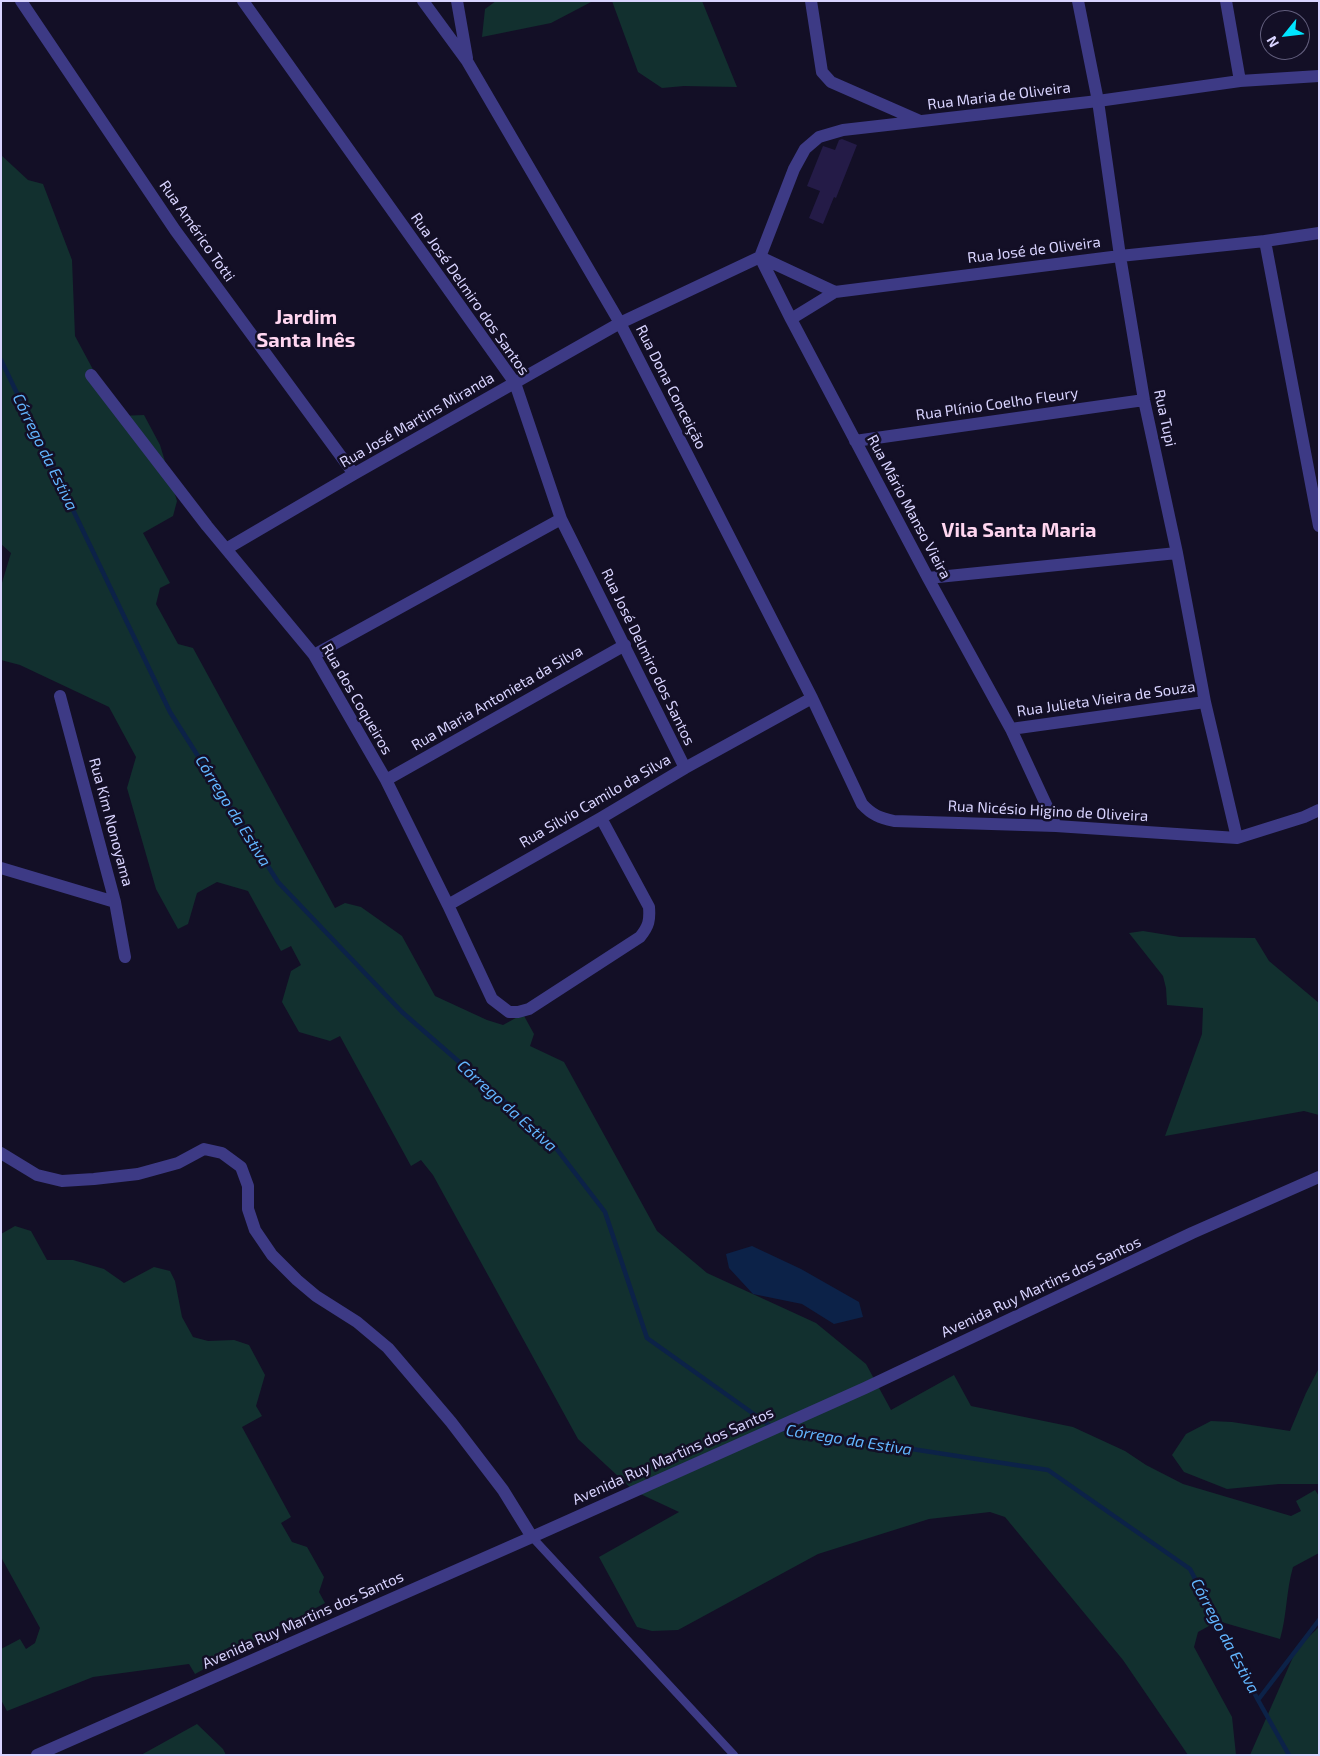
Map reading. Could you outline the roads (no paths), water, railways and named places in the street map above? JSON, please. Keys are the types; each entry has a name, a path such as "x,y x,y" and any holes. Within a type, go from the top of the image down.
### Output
{"street":[{"name":"Rua Américo Totti","path":"21,1 175,230 354,474"},
{"name":"Rua José Delmiro dos Santos","path":"243,1 515,382 561,519 685,768"},
{"name":"Rua Dona Conceição","path":"423,1 467,61 620,323 812,698 862,804"},
{"path":"456,1 467,61"},
{"path":"811,1 822,72 831,82 921,122"},
{"name":"Rua Tupi","path":"1078,1 1098,101 1120,256 1144,400 1177,553 1205,702 1237,838"},
{"path":"1226,1 1240,81"},
{"name":"Rua Maria de Oliveira","path":"760,257 794,168 805,149 819,137 843,130 1098,101 1240,81 1319,76"},
{"name":"Rua José de Oliveira","path":"835,292 1319,233"},
{"path":"1265,241 1319,526"},
{"name":"Rua José Martins Miranda","path":"226,549 620,323 760,257"},
{"path":"760,257 835,292"},
{"name":"Rua Mário Manso Vieira","path":"760,257 928,578 1011,729 1056,826"},
{"path":"791,319 835,292"},
{"name":"Rua dos Coqueiros","path":"91,375 226,549 314,655 386,780 448,905 492,1000 509,1012 529,1009 640,937 648,928 650,920 649,907 601,818"},
{"name":"Rua Plínio Coelho Fleury","path":"856,441 1144,400"},
{"path":"314,655 561,519"},
{"path":"928,578 1177,553"},
{"name":"Rua Maria Antonieta da Silva","path":"386,780 624,645"},
{"name":"Rua Kim Nonoyama","path":"60,696 115,902 126,957"},
{"name":"Rua Silvio Camilo da Silva","path":"448,905 685,768 812,698"},
{"name":"Rua Julieta Vieira de Souza","path":"1011,729 1205,702"},
{"name":"Rua Nicésio Higino de Oliveira","path":"862,804 871,814 894,821 1056,826 1237,838"},
{"path":"1237,838 1304,817 1319,810"},
{"path":"1,868 115,902"},
{"path":"1,1154 37,1175 62,1181 138,1174 178,1163 204,1149 222,1153 241,1167 248,1186 248,1209 255,1230 272,1255 316,1296 357,1322 388,1348 452,1422 503,1490 532,1537"},
{"name":"Avenida Ruy Martins dos Santos","path":"37,1755 865,1388 1192,1233 1319,1178"}],"lane":[{"path":"532,1537 734,1755"}],"water":[{"path":"752,1246 801,1269 859,1302 863,1317 834,1324 802,1304 753,1294 729,1268 726,1254"}],"waterway":[{"name":"Córrego da Estiva","path":"1,360 170,712 278,882 402,1012 552,1143 605,1212 647,1338 772,1427"},
{"name":"Córrego da Estiva","path":"782,1429 1048,1470 1190,1569 1258,1700"},
{"path":"1289,1755 1258,1700 1319,1620"}],"district":[{"name":"Jardim Santa Inês","path":"306,328"},
{"name":"Vila Santa Maria","path":"1019,530"}]}
